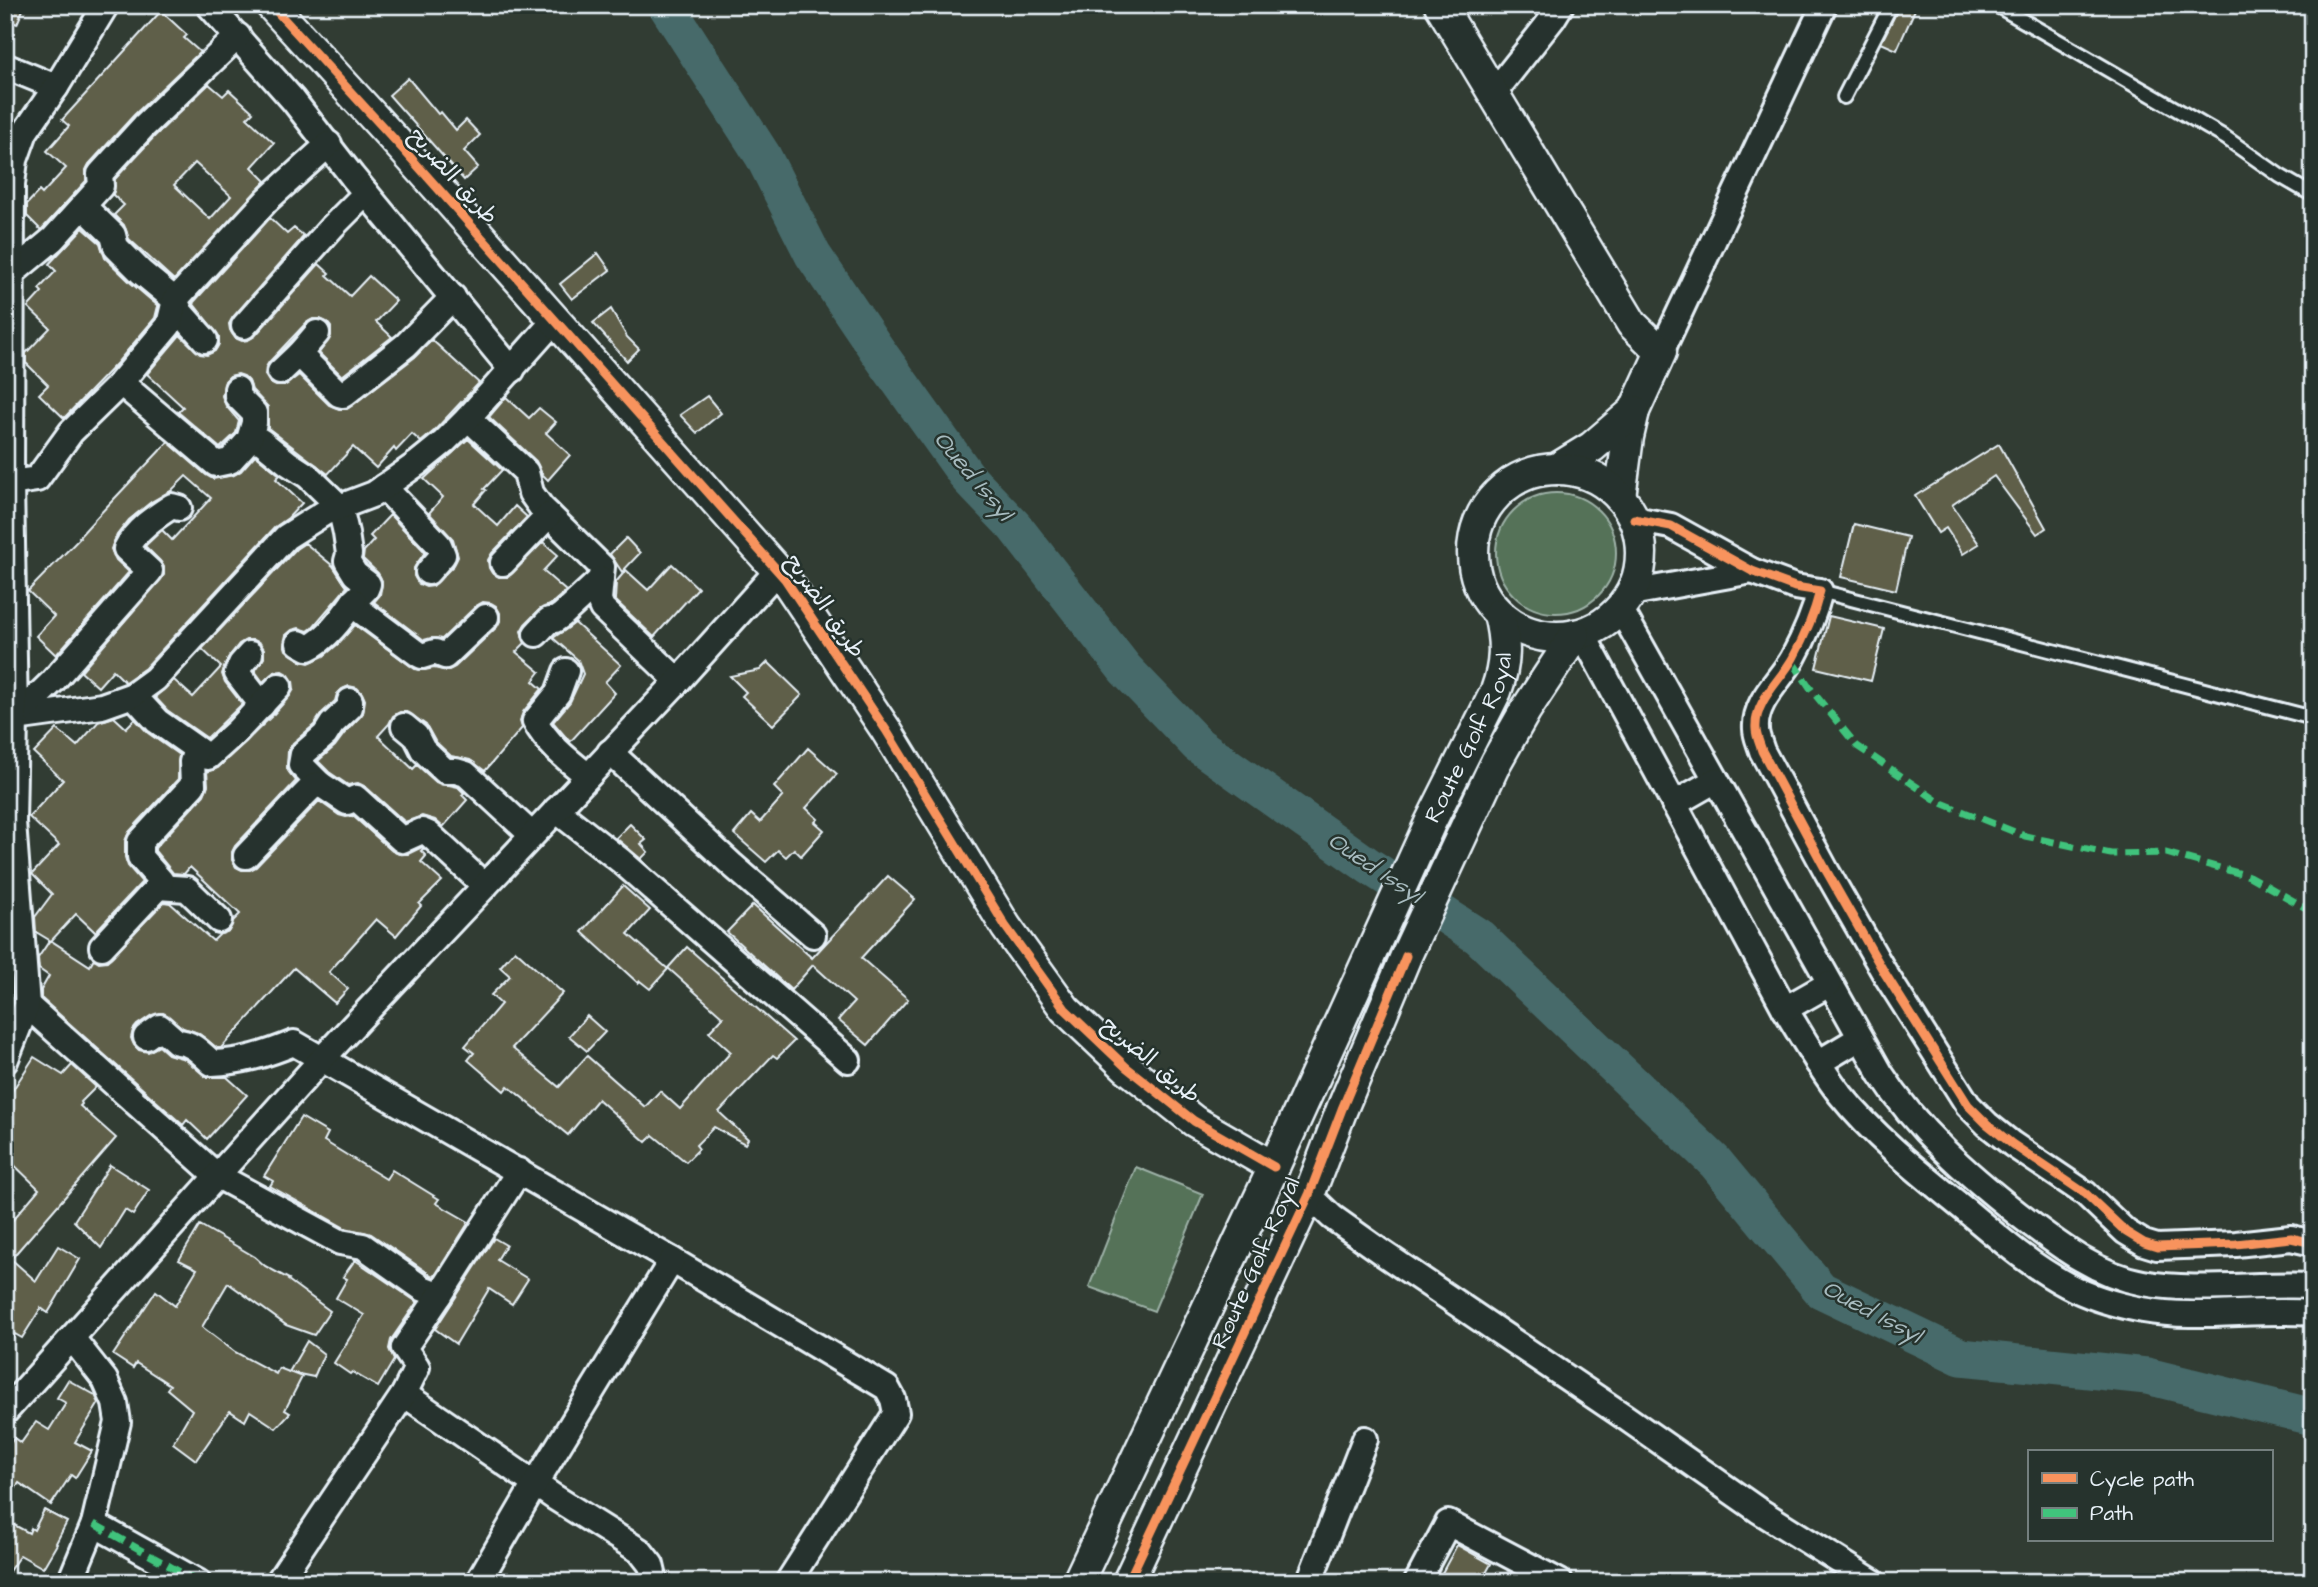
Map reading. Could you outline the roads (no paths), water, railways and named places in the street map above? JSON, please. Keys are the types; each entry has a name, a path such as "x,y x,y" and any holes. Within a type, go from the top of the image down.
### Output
{"street":[{"path":"5,1061 27,1005 13,822 10,718 9,304 12,272 12,184 15,160 25,132 106,5"},
{"path":"209,5 329,144 512,370"},
{"name":"طريق الضريح","path":"271,5 778,570 858,686 1006,927 1065,1009 1126,1068 1194,1121 1274,1167"},
{"path":"1440,5 1632,324 1661,352"},
{"path":"1493,94 1561,5"},
{"path":"1627,508 1628,437 1634,411 1824,5"},
{"path":"12,272 53,239 101,186 100,174 144,125 238,36"},
{"path":"5,66 56,87"},
{"path":"9,496 37,479 71,432 121,383 169,325 175,300 267,200 329,144"},
{"path":"244,326 366,193"},
{"path":"83,206 113,235 116,247 175,300 181,313 205,340"},
{"path":"299,354 339,394 343,394 406,345 453,297"},
{"path":"10,718 102,706 133,695 164,669 286,537 324,513 374,494 444,442 555,320"},
{"path":"280,372 317,333"},
{"path":"121,383 216,464 230,461 249,440 254,423 254,413 237,396 237,389"},
{"path":"1556,469 1592,447 1634,411"},
{"path":"468,418 526,472 531,492 541,508 602,566 599,600 602,608 678,681"},
{"path":"249,440 261,441 288,464 308,476 340,507 349,554 347,561 355,574 368,584 317,644 307,648 299,643"},
{"path":"1556,469 1579,472 1601,481 1627,508 1640,538 1638,576 1625,601 1609,619 1578,634 1554,637 1534,634 1515,626 1499,614 1484,595 1475,572 1473,547 1479,523 1491,501 1509,484 1531,473 1556,469"},
{"path":"384,487 439,545 443,555 428,572"},
{"path":"10,718 53,681 150,571 126,549 130,541 155,517 172,506 179,508"},
{"path":"1627,508 1671,526 1752,571 1796,587 1820,591 1814,614 1792,661 1769,692 1759,711 1756,729 1762,751 1884,972 1968,1105 2012,1144 2086,1194 2126,1232 2144,1243 2157,1247 2236,1244 2291,1238 2313,1243"},
{"path":"503,563 549,515"},
{"path":"6,1408 321,1059 678,681 778,570"},
{"path":"1625,601 1752,571"},
{"path":"536,635 549,620 555,620 562,615 601,579"},
{"path":"354,601 358,609 422,656 435,652 446,656 486,617"},
{"path":"1625,601 1716,780 1860,1038 1892,1091 1940,1147 1977,1182 2056,1244 2083,1261 2110,1273 2144,1283 2185,1287 2313,1286"},
{"name":"Route Golf Royal","path":"1079,1582 1274,1167 1430,823 1502,675 1505,636 1499,614"},
{"path":"1578,634 1785,1009 1818,1063 1841,1095 1891,1146 2024,1258 2066,1285 2102,1300 2177,1314 2276,1311 2313,1313"},
{"name":"Route Golf Royal","path":"1128,1582 1309,1195 1406,956 1511,732 1578,634"},
{"path":"250,654 237,673 262,705"},
{"path":"566,671 558,693 534,721 565,758 588,776"},
{"path":"133,695 157,721 208,757 237,732 279,686"},
{"path":"350,701 350,706 332,724 325,736 303,754 301,765 320,784 347,802 356,798 402,840 422,831 429,834 485,886"},
{"path":"404,726 416,736 423,750 445,771 466,774 532,835"},
{"path":"102,947 161,881 140,857 140,842 193,785 192,762 196,749"},
{"path":"610,752 711,846 813,935"},
{"path":"1674,804 1716,780"},
{"path":"246,856 311,788 320,784"},
{"path":"556,810 621,861 848,1060"},
{"path":"158,887 187,889 219,920"},
{"path":"1785,1009 1829,984"},
{"path":"27,1005 216,1175 340,1242 363,1246 422,1288 440,1295"},
{"path":"146,1037 160,1027 177,1042 187,1042 193,1046 212,1063 262,1056 294,1043 672,1260 887,1388 893,1399 895,1413 788,1582"},
{"path":"1818,1063 1860,1038"},
{"path":"278,1582 404,1394 417,1367 404,1348 519,1171"},
{"path":"1309,1195 1332,1217 1384,1254 1758,1510 1873,1582"},
{"path":"478,1582 672,1260"},
{"path":"70,1582 94,1524 118,1422 115,1403 105,1380 72,1338"},
{"path":"404,1394 535,1484 640,1551 652,1565 655,1582"},
{"path":"1308,1582 1365,1439"},
{"path":"1417,1582 1448,1523 1560,1582"},
{"path":"94,1524 198,1582"}],"lane":[{"path":"1844,97 1891,5"},
{"path":"1996,5 2204,125 2313,195"},
{"path":"1820,591 2313,718"}],"waterway":[{"name":"Oued Issyl","path":"666,5 763,156 813,255 877,350 969,479 1014,526 1125,669 1198,745 1369,866 1479,937 1715,1162 1821,1290 1961,1357 2147,1376 2313,1417"}]}
